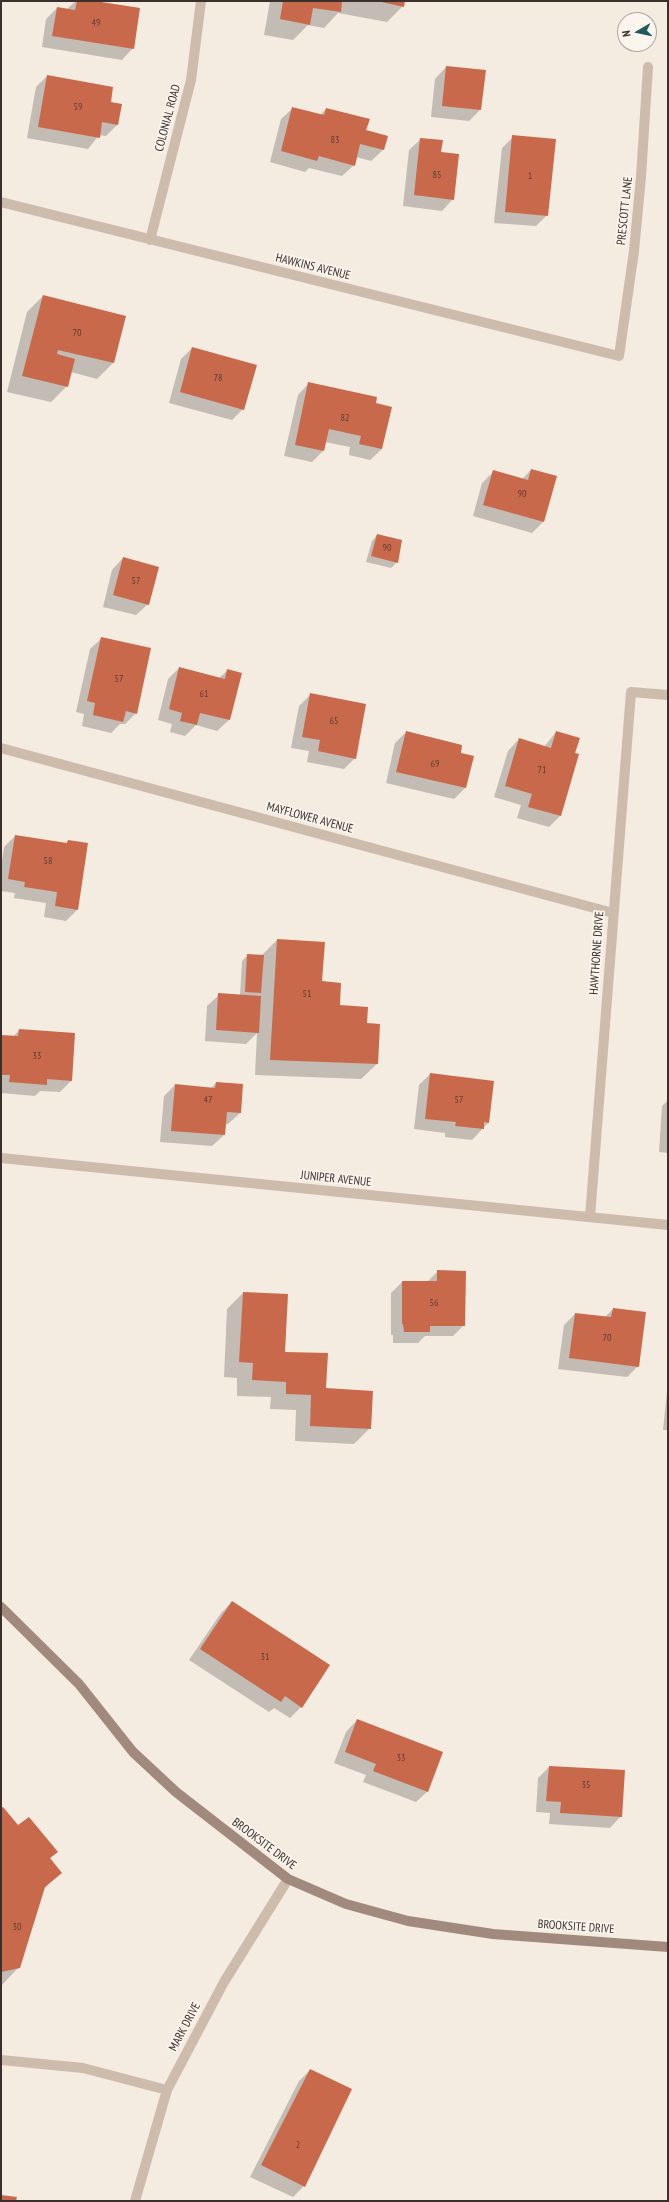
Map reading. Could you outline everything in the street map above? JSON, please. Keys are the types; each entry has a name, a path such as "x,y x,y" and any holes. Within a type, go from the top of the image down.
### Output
{"street":[{"name":"COLONIAL ROAD","path":"150,240 191,80 201,1"},
{"name":"PRESCOTT LANE","path":"619,356 634,252 641,178 648,67"},
{"name":"HAWKINS AVENUE","path":"1,202 619,356"},
{"name":"HAWTHORNE DRIVE","path":"590,1217 631,692 668,695"},
{"name":"MAYFLOWER AVENUE","path":"1,748 613,913"},
{"name":"JUNIPER AVENUE","path":"1,1158 668,1225"},
{"name":"BROOKSITE DRIVE","path":"1,1607 79,1684 133,1752 176,1792 288,1879 346,1904 408,1921 493,1934 668,1947"},
{"name":"MARK DRIVE","path":"135,2201 167,2090 224,1982 288,1879"},
{"path":"1,2060 83,2068 167,2090"}],"building":[{"path":"77,1 95,1 140,8 134,49 52,36 57,7 75,10"},
{"path":"283,1 342,1 341,12 313,8 310,25 280,19"},
{"path":"377,1 405,1 404,7"},
{"path":"446,66 486,70 481,110 442,106"},
{"path":"47,75 113,87 111,102 122,104 118,125 102,122 100,138 38,127"},
{"path":"292,107 324,115 326,108 370,119 366,130 388,136 384,150 360,144 355,166 319,156 317,161 281,151"},
{"path":"512,135 556,139 548,216 505,212"},
{"path":"420,138 443,140 441,152 459,154 454,200 414,195"},
{"path":"43,295 126,316 114,363 58,350 57,354 75,359 68,387 22,376"},
{"path":"192,347 257,365 244,410 180,392"},
{"path":"308,382 377,397 376,403 392,407 382,449 359,444 361,436 329,429 324,451 295,445"},
{"path":"531,469 557,476 544,522 483,505 493,470 528,480"},
{"path":"377,534 402,540 398,563 371,556"},
{"path":"123,557 159,567 149,605 113,595"},
{"path":"101,637 151,648 137,714 126,711 123,722 93,715 95,703 87,701"},
{"path":"179,667 225,679 227,669 242,673 230,720 200,713 197,725 180,721 182,713 169,709"},
{"path":"310,693 366,704 356,759 318,751 320,740 302,737"},
{"path":"406,731 462,745 461,753 474,756 466,788 396,772"},
{"path":"556,731 580,738 575,753 579,754 561,816 528,807 532,794 505,786 519,738 551,748"},
{"path":"15,835 67,843 68,840 88,843 78,910 55,906 57,892 24,887 25,882 8,879"},
{"path":"277,939 325,942 322,981 341,983 340,1005 368,1007 367,1023 380,1024 378,1064 270,1060"},
{"path":"247,954 264,955 261,993 245,992"},
{"path":"218,993 261,996 259,1033 216,1030"},
{"path":"19,1029 75,1033 72,1081 47,1079 47,1085 9,1082 10,1075 1,1075 1,1035 18,1036"},
{"path":"430,1073 494,1081 489,1123 484,1122 484,1129 455,1126 456,1122 425,1119"},
{"path":"216,1082 243,1084 241,1113 227,1112 225,1135 171,1131 175,1084 215,1088"},
{"path":"437,1270 466,1271 465,1326 430,1326 430,1332 404,1332 402,1324 402,1281 437,1281"},
{"path":"243,1292 288,1294 285,1352 328,1353 326,1388 373,1391 371,1429 310,1426 311,1395 286,1394 286,1382 252,1380 253,1363 239,1362"},
{"path":"613,1308 646,1312 639,1367 569,1358 575,1313 611,1317"},
{"path":"232,1601 330,1665 302,1708 285,1696 281,1702 200,1649"},
{"path":"357,1719 443,1752 428,1792 373,1771 376,1764 345,1752"},
{"path":"549,1766 625,1770 622,1817 560,1813 561,1802 546,1801"},
{"path":"3,1807 18,1825 29,1817 58,1852 50,1858 62,1873 45,1887 20,1968 1,1972 1,1808"},
{"path":"310,2069 352,2089 305,2187 261,2165"},
{"path":"1,2195 17,2197 16,2201 1,2201"}]}
